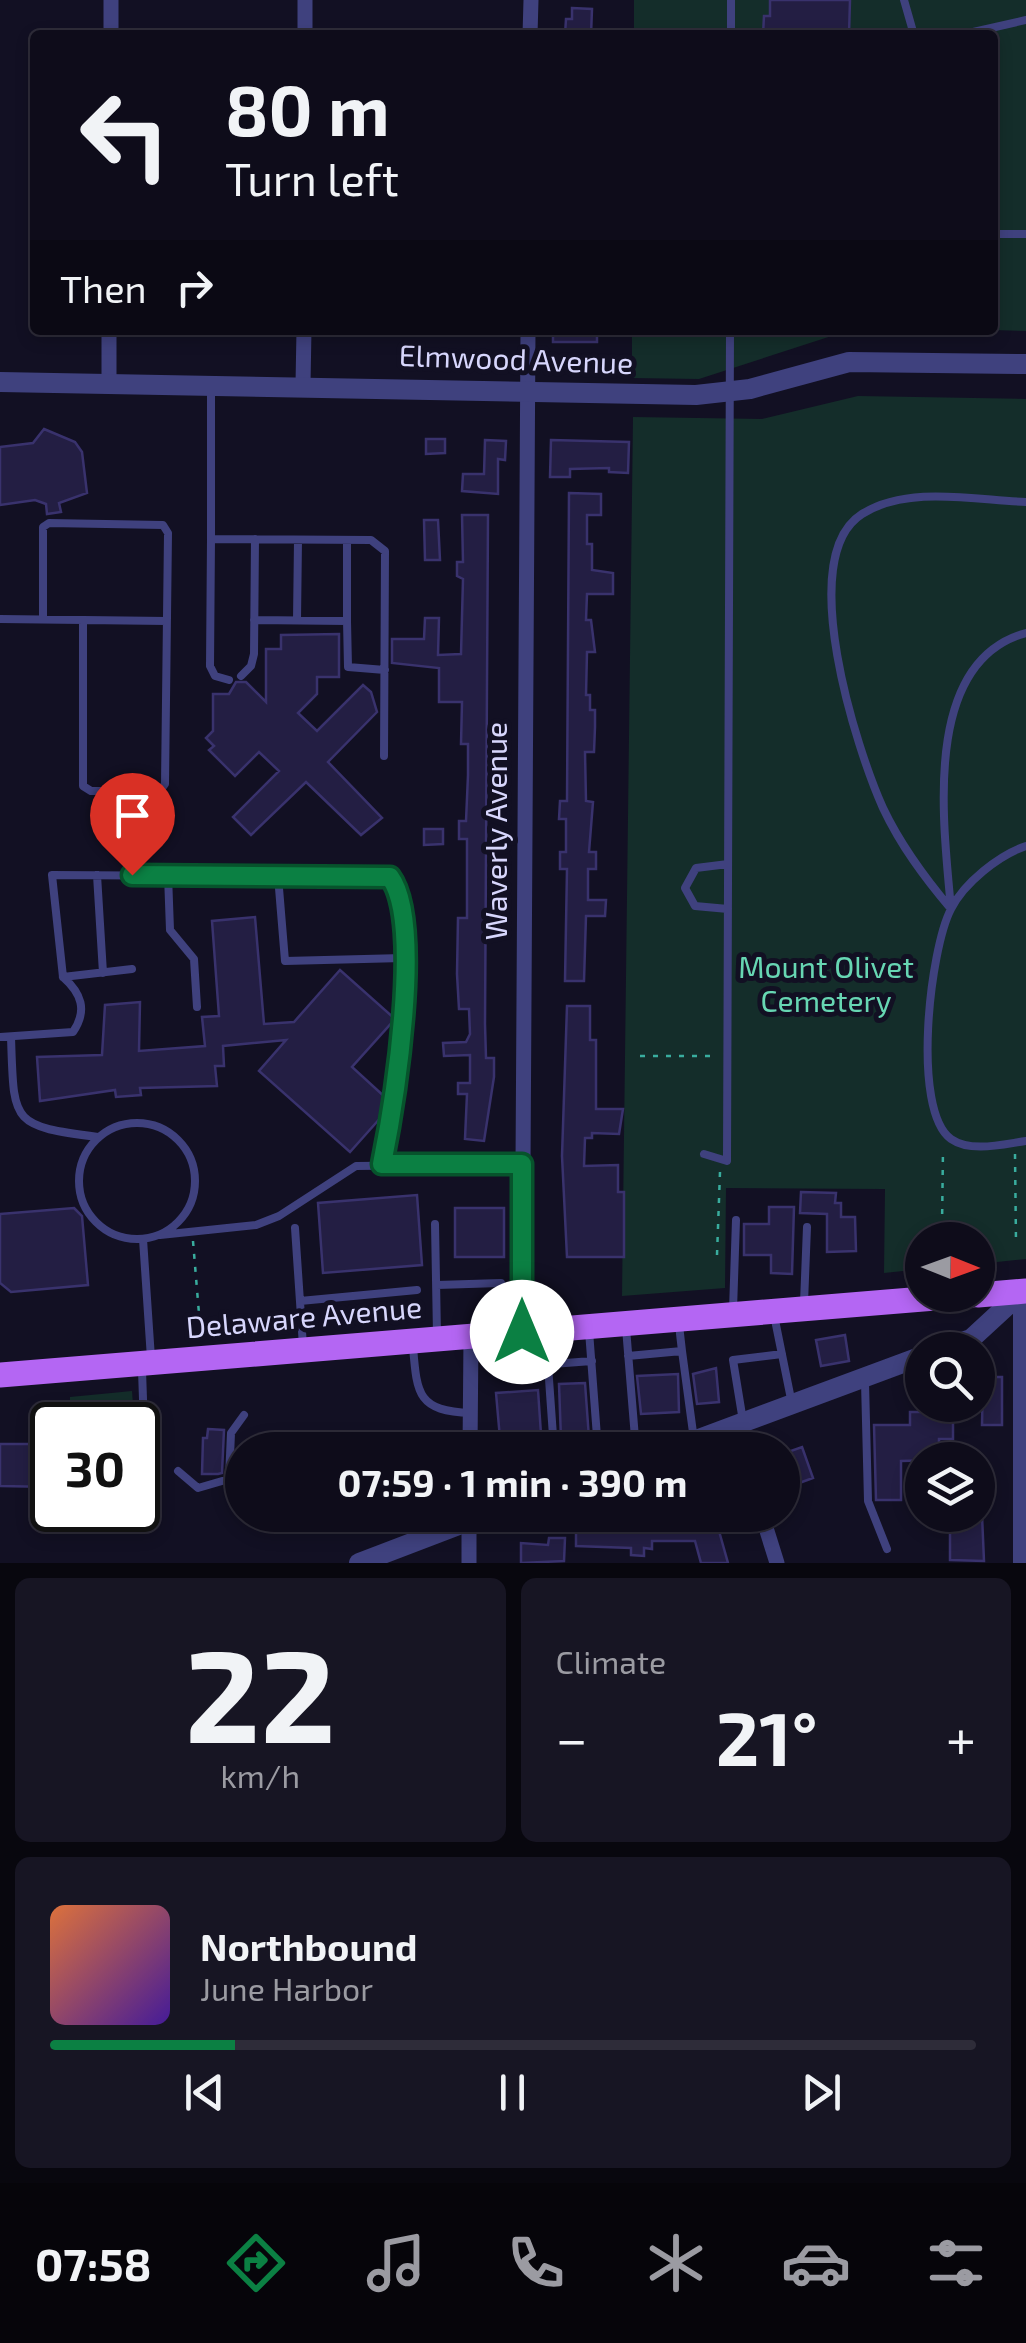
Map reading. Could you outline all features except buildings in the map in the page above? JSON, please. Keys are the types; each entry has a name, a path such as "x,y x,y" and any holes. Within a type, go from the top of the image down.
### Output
{"main road":[{"name":"Delaware Avenue","path":"995,1293 1025,1291"},
{"name":"Delaware Avenue","path":"0,1375 905,1300"}],"street":[{"path":"111,0 111,30"},
{"path":"305,0 305,30"},
{"path":"530,0 530,30"},
{"path":"109,383 110,335"},
{"path":"303,384 304,335"},
{"name":"Waverly Avenue","path":"515,1333 522,1164 528,335"},
{"name":"Elmwood Avenue","path":"0,382 730,393 849,362 1026,364"},
{"path":"978,1332 1025,1291"},
{"path":"1023,1563 1025,1291"},
{"path":"470,1432 472,1337"},
{"path":"720,1432 905,1362"},
{"path":"737,1426 738,1432"},
{"path":"359,1563 437,1532"},
{"path":"469,1563 473,1532"},
{"path":"767,1532 777,1563"}],"lane":[{"path":"731,0 731,30"},
{"path":"904,0 913,30"},
{"path":"982,30 1026,20"},
{"path":"998,234 1026,234"},
{"path":"704,1154 727,1161 730,335"},
{"path":"211,384 210,666 215,676 229,680"},
{"path":"951,909 910,859 882,806 840,674 830,624 830,582 841,541 858,516 882,504 913,498 1026,502"},
{"path":"43,619 43,528 49,523 162,526 168,533 166,784 160,791 91,790 82,786 84,620"},
{"path":"211,539 372,540 385,551 384,756"},
{"path":"241,676 251,666 255,539"},
{"path":"297,620 298,540"},
{"path":"347,540 348,667 385,670"},
{"path":"0,619 167,621"},
{"path":"254,620 347,620"},
{"path":"1026,632 984,656 960,692 941,791 951,909 929,1016 928,1082 932,1111 943,1132 972,1146 1026,1141"},
{"path":"951,909 978,877 1026,846"},
{"path":"728,864 696,868 685,888 695,906 728,909"},
{"path":"0,1037 73,1032 80,1022 82,1003 78,990 64,977 52,874 390,877 404,905 404,1029 382,1164"},
{"path":"97,875 103,973"},
{"path":"168,875 170,930 194,959 198,1007"},
{"path":"278,876 285,961 403,958"},
{"path":"64,977 132,970"},
{"path":"11,1036 16,1111 28,1124 98,1137"},
{"path":"160,1235 176,1225 192,1199 194,1169 187,1150 164,1130 136,1122 116,1126 98,1137 80,1168 83,1204 107,1232 142,1240 256,1225 279,1216 346,1169 382,1164 522,1164"},
{"path":"733,1314 736,1220"},
{"path":"435,1224 437,1285 417,1387 427,1405 444,1412 470,1413"},
{"path":"804,1308 806,1227"},
{"path":"296,1228 303,1350"},
{"path":"142,1240 147,1402"},
{"path":"437,1285 501,1283"},
{"path":"300,1301 417,1290"},
{"path":"773,1311 792,1405"},
{"path":"678,1319 693,1432"},
{"path":"625,1324 634,1432"},
{"path":"589,1327 597,1432"},
{"path":"515,1333 512,1368 592,1361"},
{"path":"628,1356 682,1352"},
{"path":"737,1426 734,1360 782,1354"},
{"path":"548,1364 553,1432"},
{"path":"865,1377 868,1502 887,1550"},
{"path":"178,1471 198,1488 218,1486 228,1479 232,1433 244,1415"}],"path":[{"path":"640,1056 727,1056"},
{"path":"942,1222 943,1132"},
{"path":"1015,1143 1016,1242"},
{"path":"716,1255 718,1176 727,1161"},
{"path":"192,1235 201,1338"}],"green space":[{"path":"634,0 1026,0 1026,331 998,330 998,30 634,30"},
{"path":"632,335 835,335 699,379 632,378"},
{"name":"Mount Olivet Cemetery","path":"858,396 1026,399 1026,1259 995,1262 995,1222 905,1222 905,1271 884,1273 885,1189 726,1188 725,1288 622,1296 633,417 762,419"},
{"path":"132,1391 133,1402 70,1402 70,1397"}],"route":[{"path":"132,875 390,877 404,905 404,1029 382,1164 522,1164 522,1332"}]}
